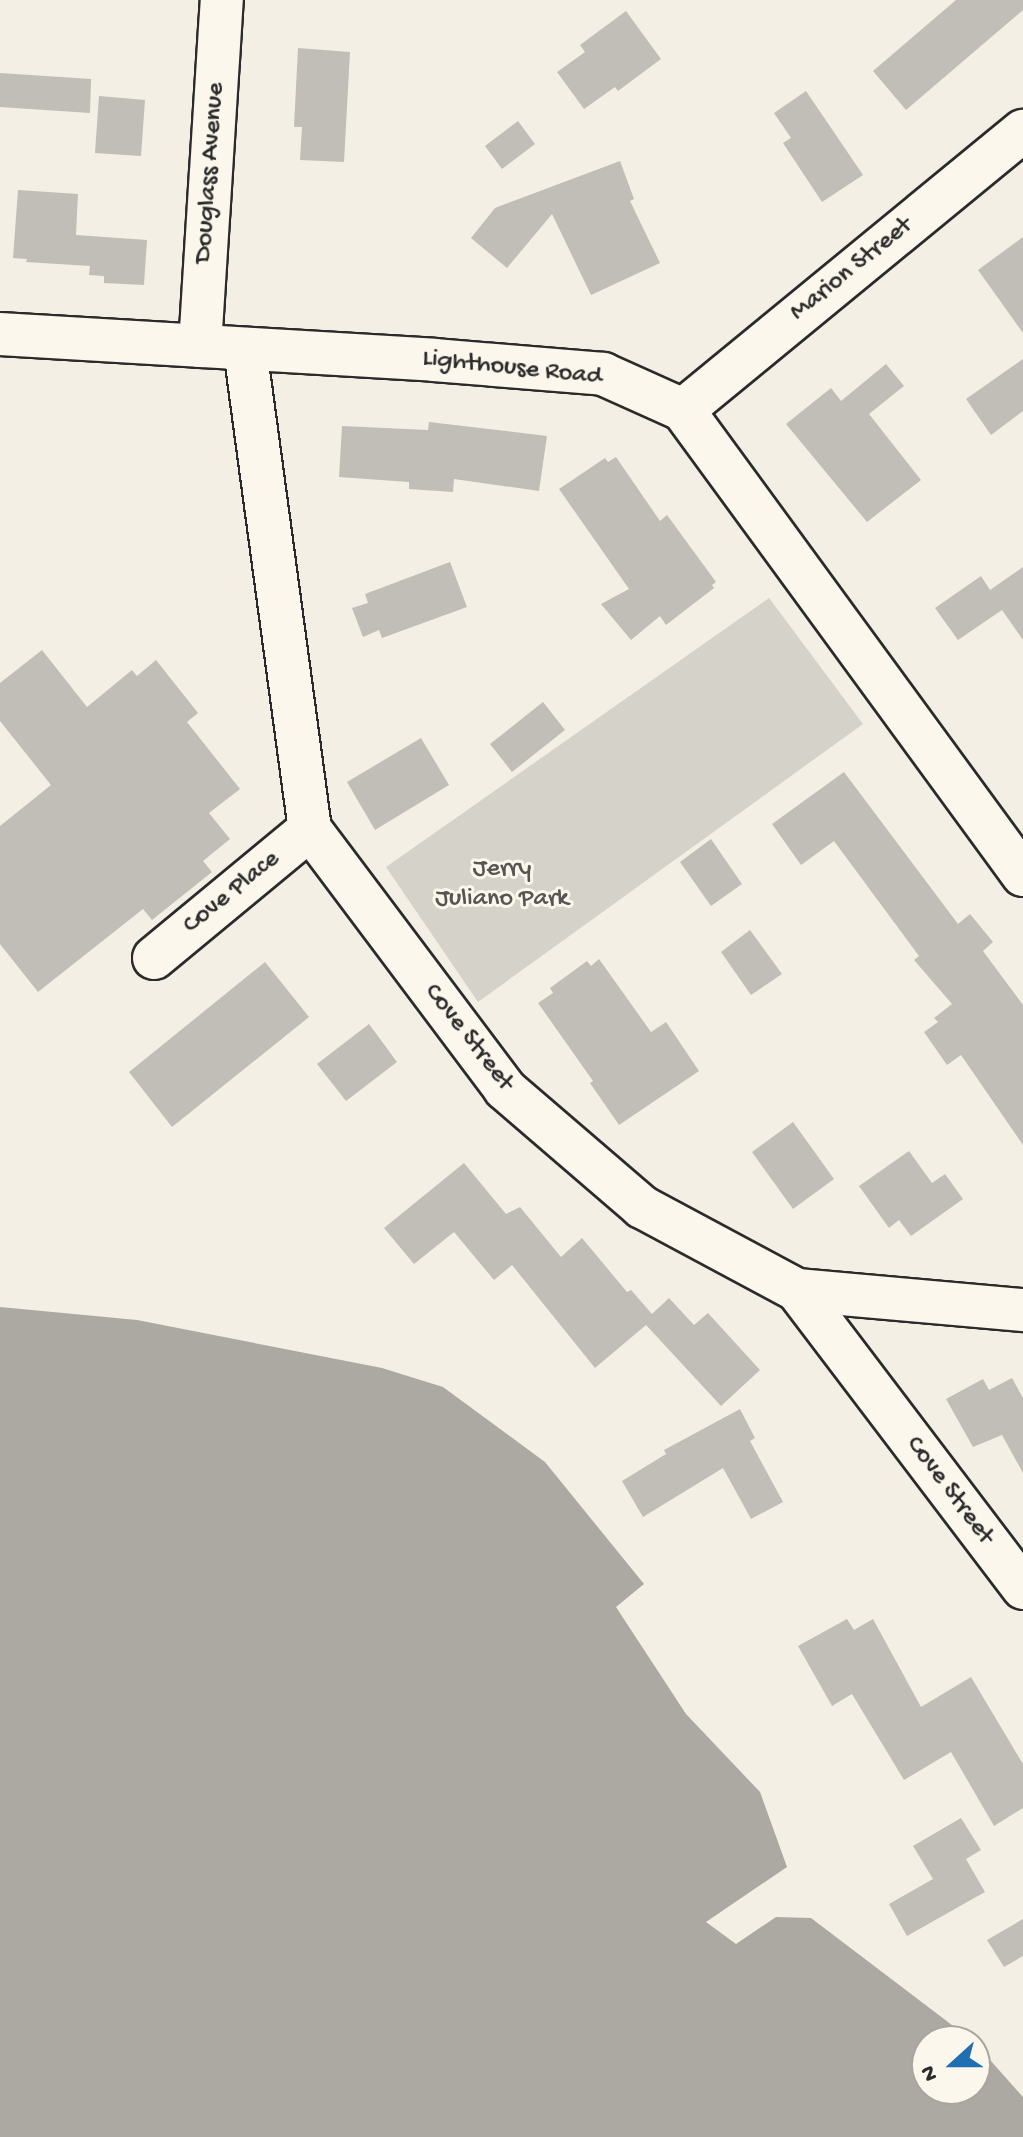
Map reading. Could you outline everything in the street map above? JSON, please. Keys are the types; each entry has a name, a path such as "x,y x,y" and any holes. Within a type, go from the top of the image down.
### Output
{"street":[{"name":"Douglass Avenue","path":"200,346 222,0"},
{"name":"Marion Street","path":"683,410 1023,131"},
{"name":"Lighthouse Road","path":"0,334 603,374 683,410 1023,875"},
{"name":"Cove Street","path":"245,349 310,829 505,1089 642,1207 797,1290 1023,1588"},
{"name":"Cove Place","path":"154,958 310,829"},
{"path":"797,1290 1023,1310"}],"green space":[{"name":"Jerry Juliano Park","path":"769,598 863,724 478,1002 386,867"}],"shaded area":[{"path":"0,1307 137,1320 382,1368 443,1387 545,1462 644,1584 616,1607 686,1714 760,1792 787,1867 706,1922 736,1944 776,1917 811,1918 952,2025 911,2025 911,2105 991,2105 991,2061 1023,2097 1023,2137 0,2137"}],"building":[{"path":"956,0 1023,0 1023,10 906,110 873,71"},
{"path":"626,11 661,59 618,91 615,87 584,109 557,72 585,52 580,45"},
{"path":"298,48 350,52 344,162 300,160 302,127 294,127"},
{"path":"0,73 91,79 90,113 0,107"},
{"path":"806,91 863,175 822,202 783,143 791,138 774,113"},
{"path":"99,96 145,100 141,156 95,153"},
{"path":"518,121 535,144 502,169 485,146"},
{"path":"620,161 634,199 630,201 660,263 591,295 552,214 507,268 471,238 495,208"},
{"path":"18,190 78,194 76,235 147,240 144,285 104,283 104,276 89,275 90,266 26,262 27,259 13,258"},
{"path":"1023,237 1023,333 978,270"},
{"path":"1023,359 1023,411 991,435 966,399"},
{"path":"886,364 904,386 869,414 921,480 867,522 786,424 831,388 841,401"},
{"path":"429,422 547,436 539,491 454,479 453,492 409,489 409,482 339,477 342,426 428,430"},
{"path":"616,457 660,521 667,515 716,582 712,585 714,588 666,625 660,616 631,640 601,604 629,589 559,489 605,458 608,462"},
{"path":"450,562 467,607 382,638 379,630 363,637 352,608 368,603 365,594"},
{"path":"1023,567 1023,640 1002,610 958,640 935,608 981,576 990,590"},
{"path":"42,650 87,707 132,670 137,676 156,660 198,713 187,722 240,789 209,813 230,839 203,861 212,872 152,920 143,909 38,992 0,944 0,826 51,785 0,721 0,683"},
{"path":"543,702 565,730 512,772 490,744"},
{"path":"421,738 449,785 375,830 347,782"},
{"path":"844,772 958,924 970,914 993,942 983,951 1023,1005 1023,1145 961,1055 947,1065 924,1032 938,1022 934,1018 952,1004 914,960 919,956 834,841 801,865 772,824"},
{"path":"711,839 742,884 711,906 680,862"},
{"path":"750,930 782,974 751,995 721,952"},
{"path":"599,959 651,1032 666,1022 699,1071 619,1125 590,1083 593,1081 538,1003 553,993 550,988 587,961 591,966"},
{"path":"265,962 309,1017 172,1127 129,1072"},
{"path":"369,1024 397,1062 346,1101 317,1064"},
{"path":"793,1122 834,1179 793,1209 752,1152"},
{"path":"909,1151 932,1183 945,1174 963,1199 911,1236 899,1220 889,1228 859,1186"},
{"path":"464,1163 506,1214 520,1207 561,1257 582,1238 627,1292 631,1290 652,1314 669,1298 694,1325 708,1313 760,1370 721,1406 646,1325 595,1368 512,1265 494,1280 454,1232 414,1264 384,1228"},
{"path":"1012,1378 1023,1398 1023,1473 1002,1435 973,1447 946,1399 983,1379 989,1390"},
{"path":"740,1409 755,1438 750,1441 783,1502 751,1519 723,1468 643,1517 622,1481 666,1454 664,1450"},
{"path":"847,1619 854,1630 873,1619 921,1707 971,1677 1023,1764 1023,1808 994,1826 951,1752 904,1780 852,1694 832,1706 798,1646"},
{"path":"961,1818 981,1850 966,1859 985,1892 907,1936 889,1904 933,1879 913,1846"},
{"path":"1023,1919 1023,1956 1004,1967 987,1940"}]}
